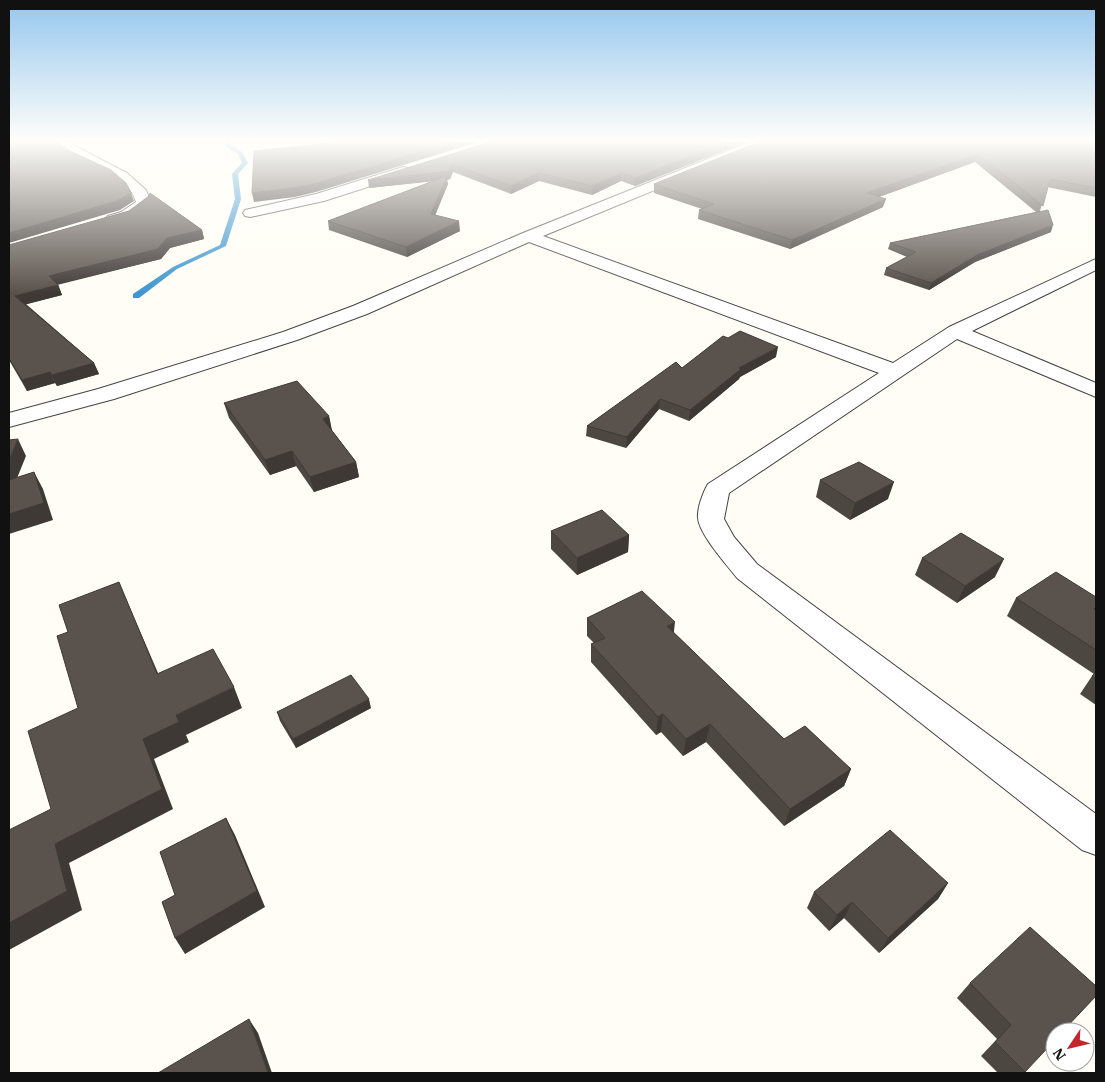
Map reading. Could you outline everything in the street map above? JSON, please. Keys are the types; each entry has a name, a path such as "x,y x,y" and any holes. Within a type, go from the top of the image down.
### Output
{"street":[{"path":"98,223 126,215 138,209 144,203 142,192"},
{"path":"250,213 336,192"},
{"path":"9,420 106,394 290,336 360,310 529,236 636,192"},
{"path":"529,236 896,372"},
{"path":"1096,264 956,331 717,490 711,519 722,541 747,571 1096,837"},
{"path":"956,331 1096,392"}],"building":[{"path":"9,192 131,193 117,201 9,233"},
{"path":"403,192 440,192 431,214 459,221 406,247 328,221"},
{"path":"679,192 868,192 867,193 886,199 792,240 699,210 714,204"},
{"path":"1026,192 1047,192 1043,206"},
{"path":"150,193 202,230 167,238 158,249 49,276 58,285 15,296 94,363 52,375 50,372 22,380 9,358 9,245 129,211 149,196"},
{"path":"1048,210 1053,225 977,255 931,283 886,268 916,252 890,243"},
{"path":"740,331 778,347 739,368 741,369 690,410 660,399 627,437 587,426 676,362 682,368 723,336 728,338"},
{"path":"297,381 329,416 323,419 356,462 310,477 292,451 265,460 224,403"},
{"path":"18,439 9,460 9,440"},
{"path":"859,462 894,482 855,503 820,480"},
{"path":"34,472 44,503 9,514 9,480"},
{"path":"602,510 629,535 577,558 551,531"},
{"path":"961,533 1004,559 965,586 922,558"},
{"path":"1056,572 1096,597 1096,607 1094,609 1096,610 1096,650 1016,598"},
{"path":"119,582 157,674 213,649 234,687 176,715 179,722 143,739 162,789 55,844 67,891 9,923 9,830 51,809 28,731 78,708 57,636 68,632 59,605"},
{"path":"642,591 675,622 667,626 784,739 805,726 851,769 790,809 710,724 686,739 663,714 658,717 591,644 605,638 587,618"},
{"path":"351,675 369,699 293,739 277,712"},
{"path":"226,818 257,891 175,938 162,902 175,895 160,852"},
{"path":"890,830 948,883 888,938 852,902 837,915 814,892"},
{"path":"1030,927 1096,986 1096,996 1071,1022 1045,1022 1045,1051 1025,1072 995,1042 1011,1025 970,983"},
{"path":"249,1019 268,1073 158,1073"}],"waterway":[{"path":"136,296 175,268 223,246 238,199 237,192"}]}
